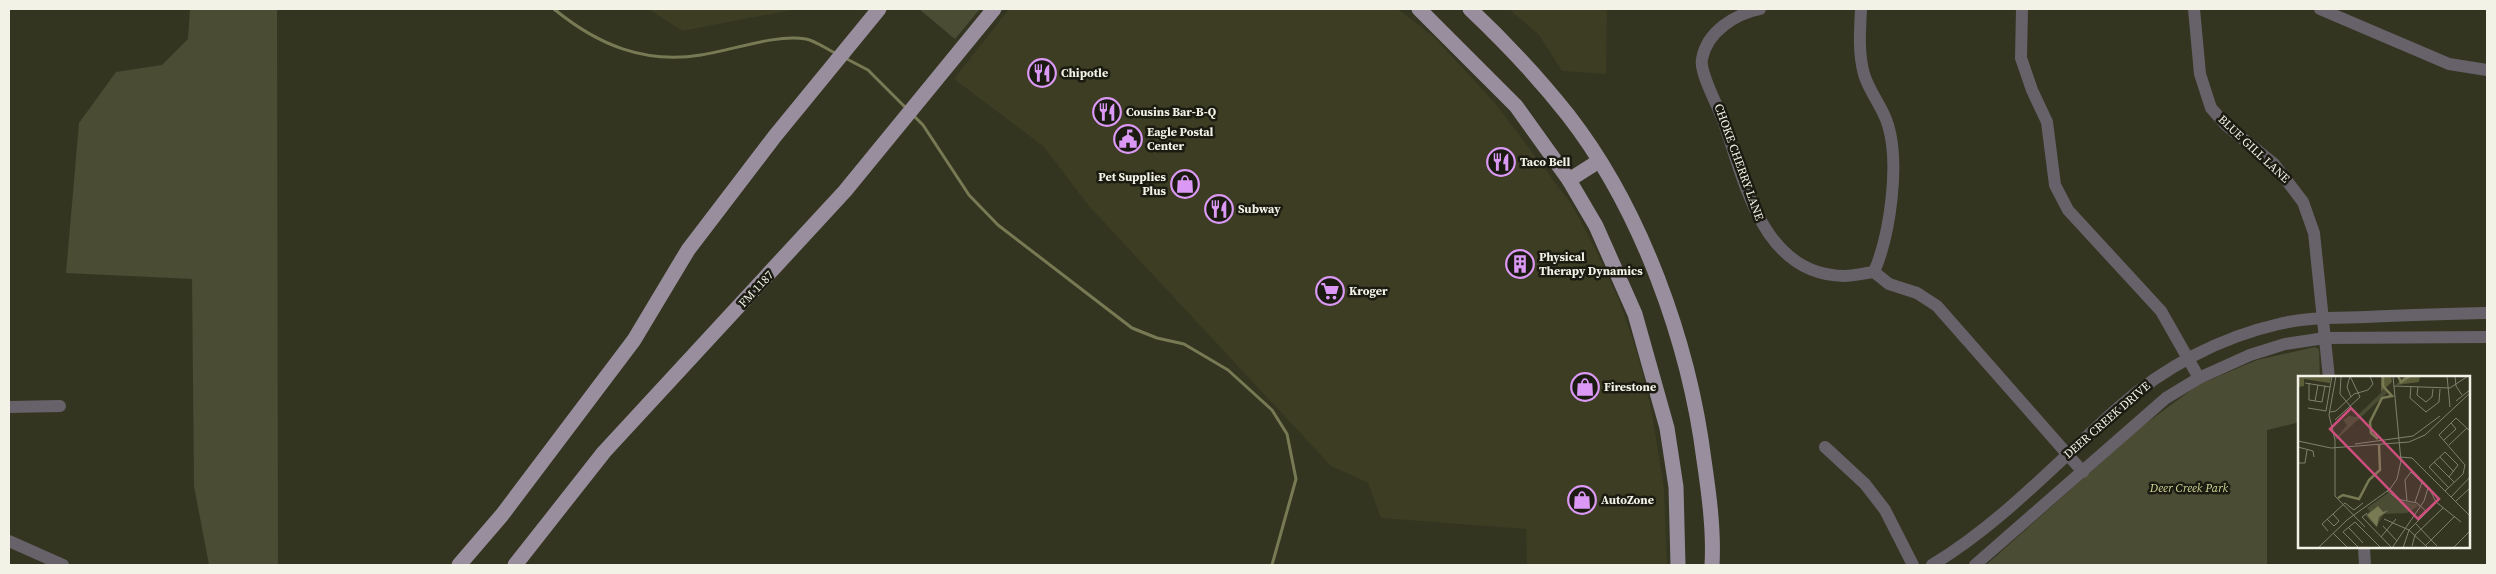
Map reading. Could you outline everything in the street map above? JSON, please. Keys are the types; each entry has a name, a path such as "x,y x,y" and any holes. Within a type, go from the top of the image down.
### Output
{"main road":[{"path":"459,565 502,515 634,340 688,250 775,136 879,9"},
{"name":"FM 1187","path":"515,565 604,452 845,191 994,9"},
{"path":"1419,9 1516,106 1569,180 1596,226 1635,314 1668,428 1676,487 1678,565"},
{"path":"1470,9 1514,51 1568,115 1598,161 1633,222 1663,293 1686,361 1700,427 1707,480 1712,565"},
{"path":"1569,180 1598,161"}],"street":[{"name":"CHOKE CHERRY LANE","path":"1760,9 1743,13 1729,21 1715,35 1702,59 1704,75 1717,102 1755,212 1774,240 1790,256 1806,266 1844,276 1874,272"},
{"path":"1861,9 1860,54 1864,75 1888,123 1891,136 1893,172 1886,237 1874,272 1889,284 1917,293 1936,306 2083,472"},
{"path":"2022,9 2021,58 2046,122 2055,185 2068,210 2162,311 2199,378"},
{"name":"BLUE GILL LANE","path":"2194,9 2200,74 2212,108 2231,129 2274,164 2303,202 2314,234 2328,376"},
{"path":"2320,9 2449,64 2487,70"},
{"name":"DEER CREEK DRIVE","path":"1932,565 1956,551 2000,515 2121,405 2153,380 2188,359 2239,335 2280,323 2322,318 2487,313"},
{"name":"DEER CREEK DRIVE","path":"1975,565 2166,398 2199,378 2250,355 2285,344 2325,338 2487,337"},
{"path":"9,407 60,406"},
{"path":"1825,447 1865,484 1885,510 1913,565"},
{"path":"9,541 63,565"},
{"path":"2364,549 2365,565"}],"shaded area":[{"path":"649,9 797,9 682,31"},
{"path":"1009,9 1398,9 1434,37 1495,103 1572,205 1597,252 1619,300 1638,355 1652,413 1664,489 1667,565 1527,565 1526,529 1381,518 1368,483 1331,466 1088,205 1044,147 954,79"},
{"path":"1509,9 1607,9 1606,74 1562,71 1539,35"}],"green space":[{"path":"190,9 277,9 278,565 209,565 194,486 192,279 66,273 79,123 116,72 162,65 188,39"},
{"path":"919,9 980,9 955,39"},
{"name":"Deer Creek Park","path":"2315,347 2319,349 2320,376 2298,376 2298,422 2267,430 2267,565 1986,565 2141,427 2198,385 2257,360"}],"waterway":[{"path":"554,9 571,22 605,42 641,54 660,57 701,55 767,41 794,38 810,40 837,54"},
{"path":"845,58 868,70 907,109"},
{"path":"913,115 923,125 969,195 998,225 1132,328 1157,338 1184,344 1228,370 1272,410 1287,434 1296,479 1272,565"}],"place":[{"name":"Chipotle","path":"1042,73"},
{"name":"Cousins Bar-B-Q","path":"1107,112"},
{"name":"Eagle Postal Center","path":"1128,139"},
{"name":"Taco Bell","path":"1501,162"},
{"name":"Pet Supplies Plus","path":"1185,184"},
{"name":"Subway","path":"1219,209"},
{"name":"Physical Therapy Dynamics","path":"1520,264"},
{"name":"Kroger","path":"1330,291"},
{"name":"Firestone","path":"1585,387"},
{"name":"AutoZone","path":"1582,500"}]}
